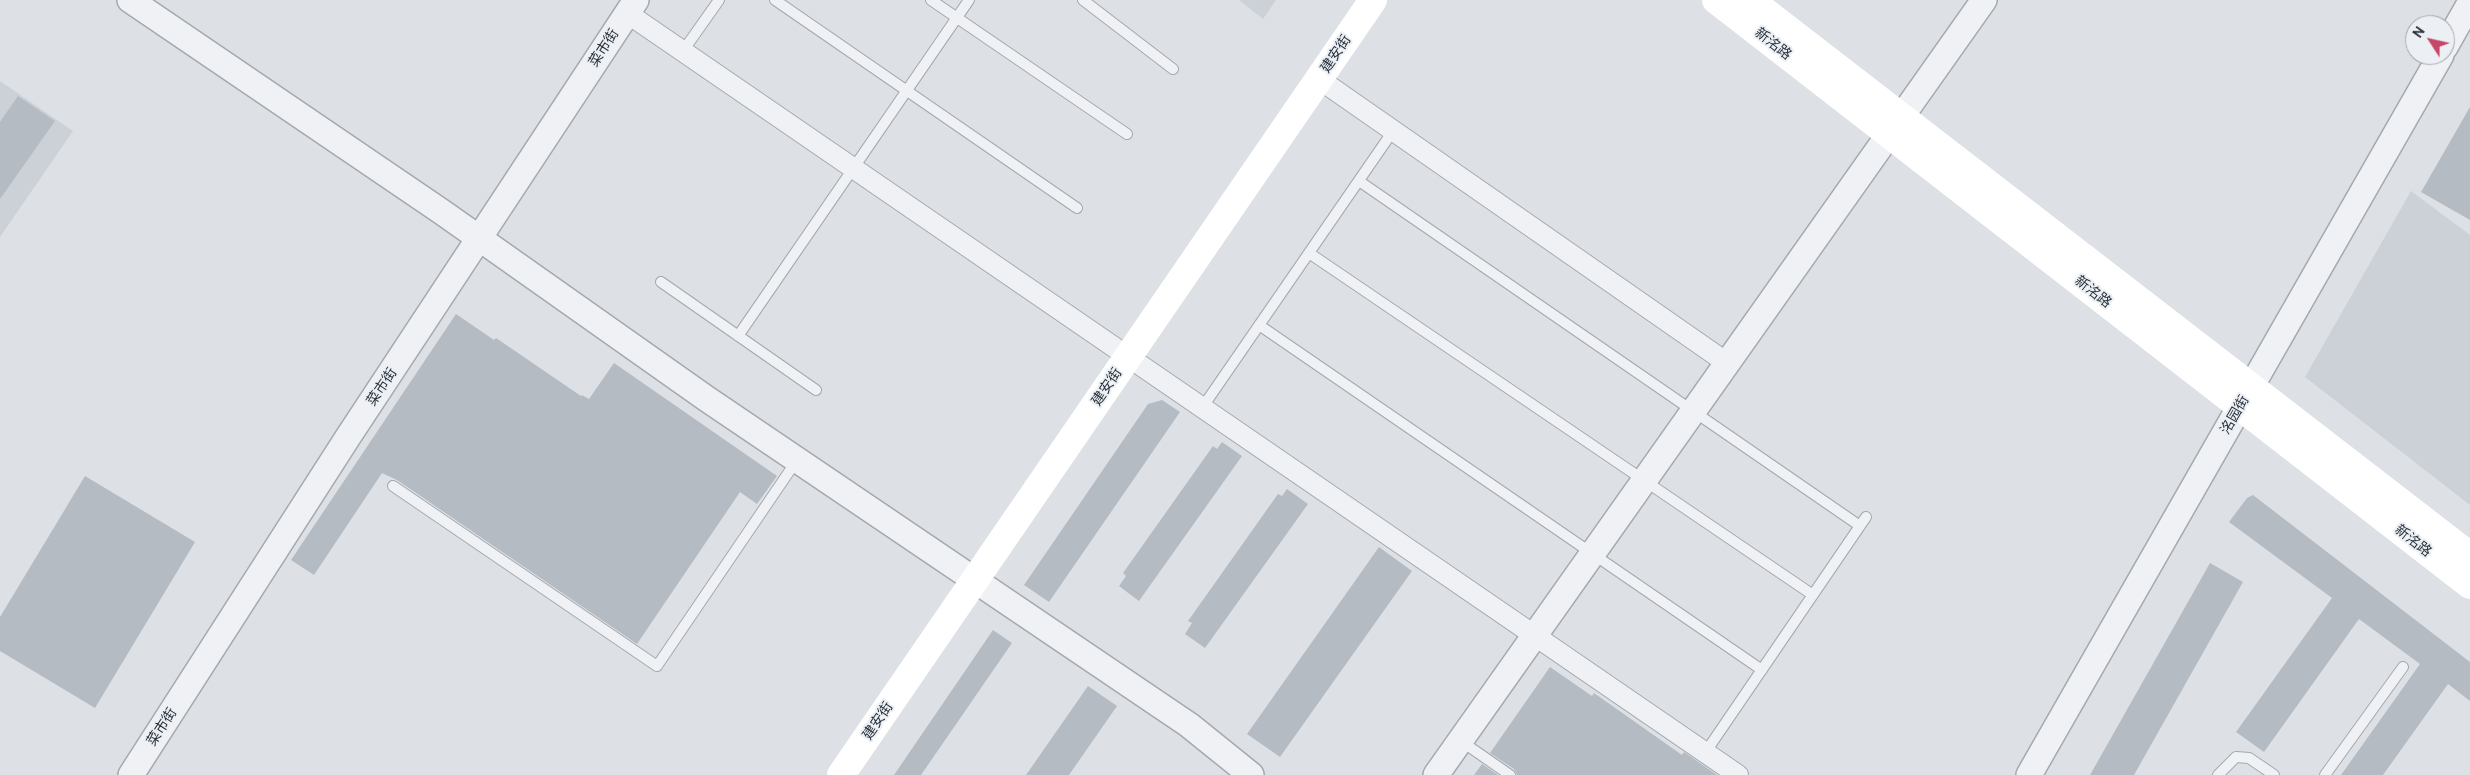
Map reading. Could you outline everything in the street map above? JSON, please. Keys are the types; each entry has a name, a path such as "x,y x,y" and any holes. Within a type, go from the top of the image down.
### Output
{"main road":[{"name":"建安街","path":"841,775 1373,0"},
{"name":"新洺路","path":"1716,0 1895,126 2245,397 2470,585"},
{"name":"新洺路","path":"1750,0 1895,126"},
{"name":"新洺路","path":"2245,397 2470,556"}],"street":[{"path":"130,0 797,460 1189,725 1251,775"},
{"path":"1436,775 1984,0"},
{"path":"2455,29 2470,3"},
{"path":"631,6 683,51 1738,775"},
{"name":"菜市街","path":"131,775 343,445 631,6"},
{"name":"洺园街","path":"2030,775 2435,65"},
{"path":"1319,79 1727,363"}],"lane":[{"path":"683,51 719,0"},
{"path":"775,0 1077,208"},
{"path":"931,0 1127,134"},
{"path":"738,336 970,0"},
{"path":"1083,0 1173,69"},
{"path":"1202,408 1393,131"},
{"path":"1359,181 1860,526"},
{"path":"1309,253 1813,595"},
{"path":"661,282 816,390"},
{"path":"1259,325 1762,670"},
{"path":"393,486 657,666 797,460"},
{"path":"1705,753 1866,517"},
{"path":"2325,775 2403,667"},
{"path":"1460,740 1510,775"},
{"path":"2218,775 2236,757 2249,758 2274,775"}],"shaded area":[{"path":"1239,0 1276,0 1263,19"},
{"path":"0,81 73,131 0,237"},
{"path":"2411,191 2470,235 2470,505 2305,377"}],"building":[{"path":"18,96 55,121 0,199 0,122"},
{"path":"2470,107 2470,220 2421,192"},
{"path":"456,314 494,340 496,338 581,396 589,399 614,363 777,476 757,504 740,492 637,644 397,480 382,473 314,575 291,560"},
{"path":"1162,400 1180,412 1049,602 1024,585 1148,404"},
{"path":"1222,442 1242,456 1139,601 1119,586 1126,576 1123,573 1213,446 1217,449"},
{"path":"85,476 195,542 95,708 0,651 0,617"},
{"path":"1287,489 1308,504 1205,648 1185,634 1192,623 1188,621 1278,494 1282,496"},
{"path":"2253,495 2470,662 2470,701 2448,684 2383,775 2341,775 2420,664 2359,619 2264,752 2236,732 2332,598 2229,522 2247,498"},
{"path":"1379,547 1412,571 1280,757 1247,734"},
{"path":"2210,563 2243,582 2134,775 2090,775"},
{"path":"993,630 1012,643 921,775 894,775"},
{"path":"1550,667 1592,696 1594,693 1682,755 1684,752 1717,775 1517,775 1514,769 1490,753"},
{"path":"1088,686 1117,706 1069,775 1026,775"},
{"path":"1482,764 1498,775 1474,775"}]}
